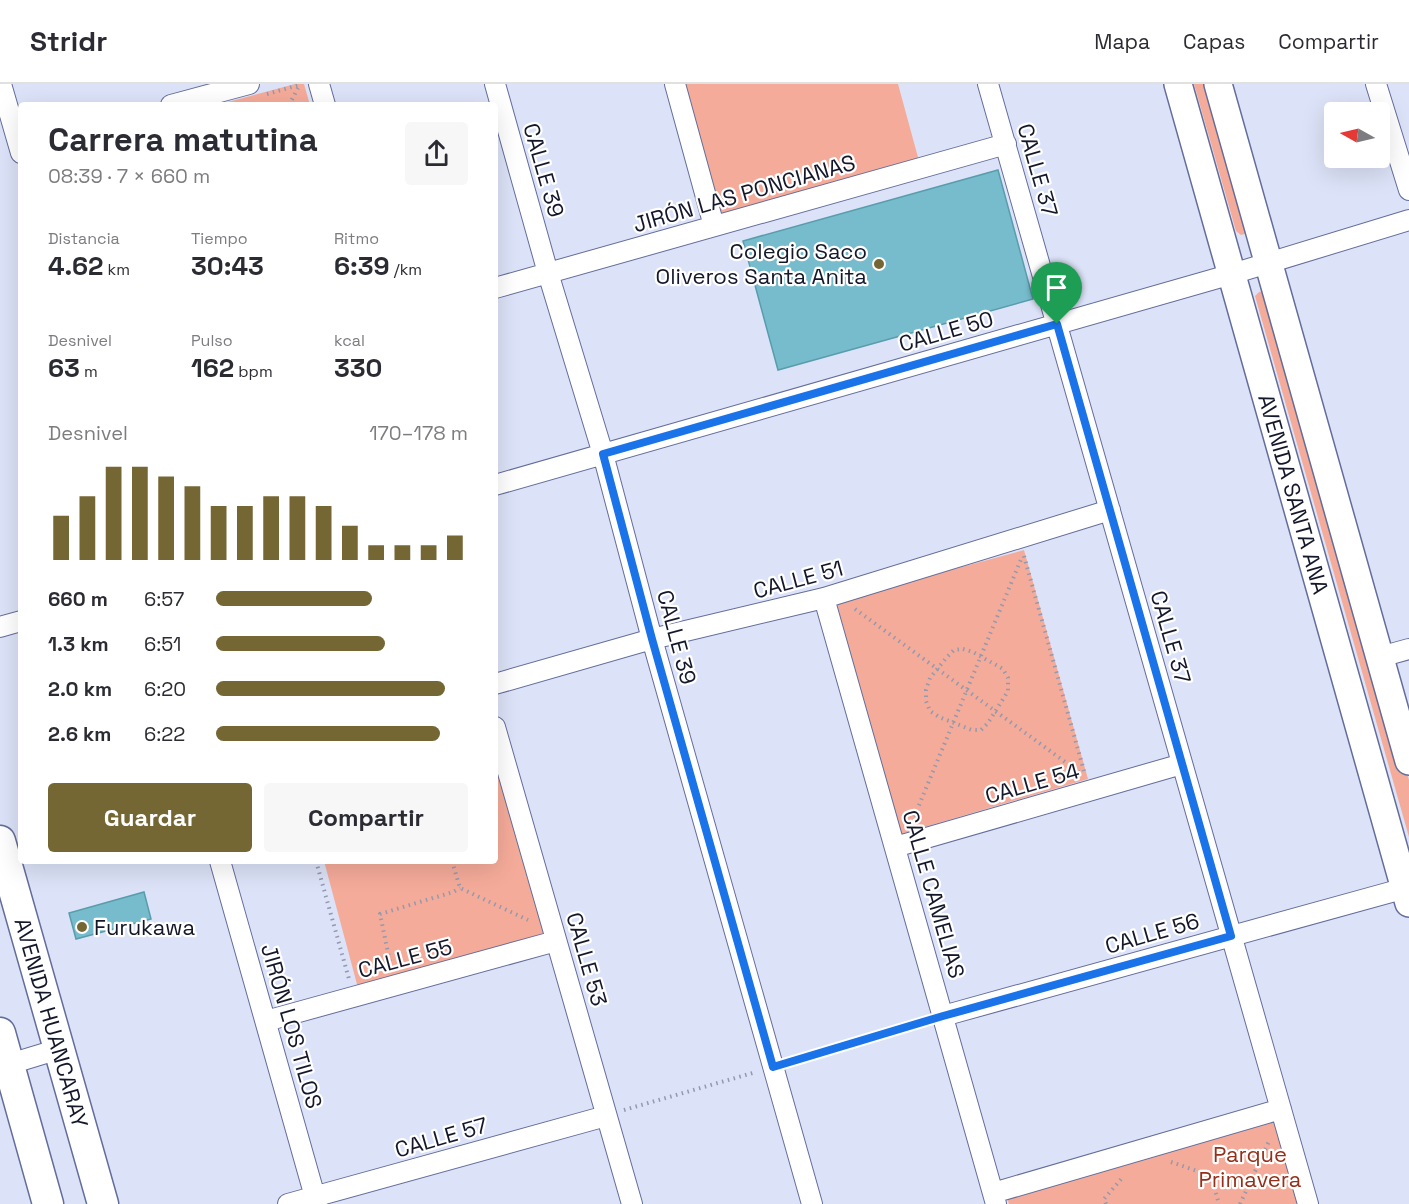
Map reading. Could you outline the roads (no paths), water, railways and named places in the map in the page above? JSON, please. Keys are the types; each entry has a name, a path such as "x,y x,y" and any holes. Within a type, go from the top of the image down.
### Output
{"main road":[{"name":"AVENIDA HUANCARAY","path":"0,841 103,1204"},
{"path":"0,1033 4,1065 48,1204"}],"street":[{"path":"1,84 18,141"},
{"path":"182,102 249,84"},
{"path":"309,84 323,102"},
{"name":"CALLE 39","path":"495,84 548,273 603,454 652,639 812,1204"},
{"path":"675,84 714,226"},
{"name":"CALLE 37","path":"988,84 1308,1204"},
{"name":"AVENIDA SANTA ANA","path":"1178,84 1408,892"},
{"name":"AVENIDA SANTA ANA","path":"1218,84 1409,761"},
{"path":"1376,84 1409,190"},
{"name":"JIRÓN LAS PONCIANAS","path":"498,287 1005,144"},
{"name":"CALLE 50","path":"498,483 1268,264 1409,220"},
{"name":"CALLE 51","path":"498,683 652,639 824,598 1110,510"},
{"name":"CALLE CAMELIAS","path":"824,598 994,1199"},
{"path":"0,627 18,622"},
{"path":"1380,657 1409,649"},
{"name":"CALLE 53","path":"498,737 632,1204"},
{"name":"CALLE 54","path":"895,847 1182,764"},
{"name":"JIRÓN LOS TILOS","path":"221,864 316,1200"},
{"name":"CALLE 56","path":"943,1016 1231,936 1408,892"},
{"name":"CALLE 55","path":"266,1022 354,997 554,932"},
{"path":"4,1065 59,1049"},
{"path":"994,1199 1281,1109"},
{"name":"CALLE 57","path":"288,1204 316,1200 606,1116"}],"place":[{"name":"Colegio Saco Oliveros Santa Anita","path":"879,264"},
{"name":"Furukawa","path":"82,927"}],"park label":[{"name":"Parque Primavera","path":"1250,1166"}]}
